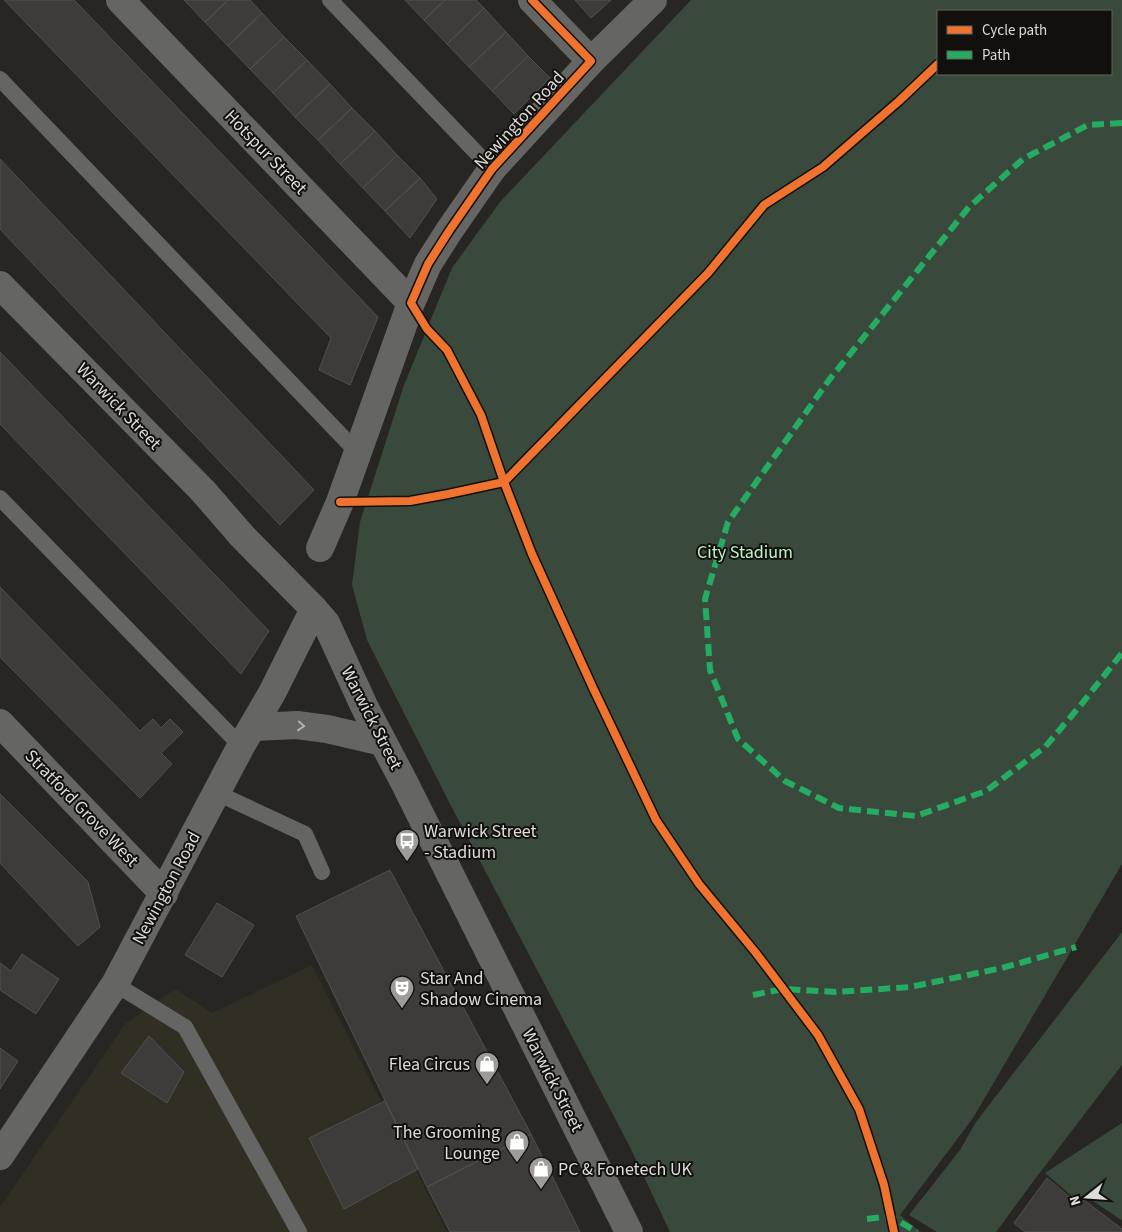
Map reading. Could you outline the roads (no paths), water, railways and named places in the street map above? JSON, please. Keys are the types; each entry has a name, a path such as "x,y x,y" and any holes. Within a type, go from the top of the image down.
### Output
{"street":[{"name":"Hotspur Street","path":"120,0 412,304"},
{"path":"532,0 591,61"},
{"name":"Newington Road","path":"320,548 340,502 428,264 492,169 591,61 653,0"},
{"name":"Warwick Street","path":"0,285 203,491 242,536 314,608 326,623 365,708 630,1232"},
{"name":"Newington Road","path":"0,1156 115,984 272,693 314,608"},
{"name":"Stratford Grove West","path":"0,723 164,894"},
{"path":"247,737 297,725 327,729 383,742"}],"lane":[{"path":"330,0 492,169"},
{"path":"0,79 358,453"},
{"path":"0,498 247,737"},
{"path":"217,793 304,834 322,872"},
{"path":"115,984 185,1027 299,1232"}],"place":[{"name":"Warwick Street - Stadium","path":"407,862"},
{"name":"Star And Shadow Cinema","path":"402,1009"},
{"name":"Flea Circus","path":"487,1085"},
{"name":"The Grooming Lounge","path":"517,1163"},
{"name":"PC & Fonetech UK","path":"541,1190"}],"park label":[{"name":"City Stadium","path":"745,552"}]}
